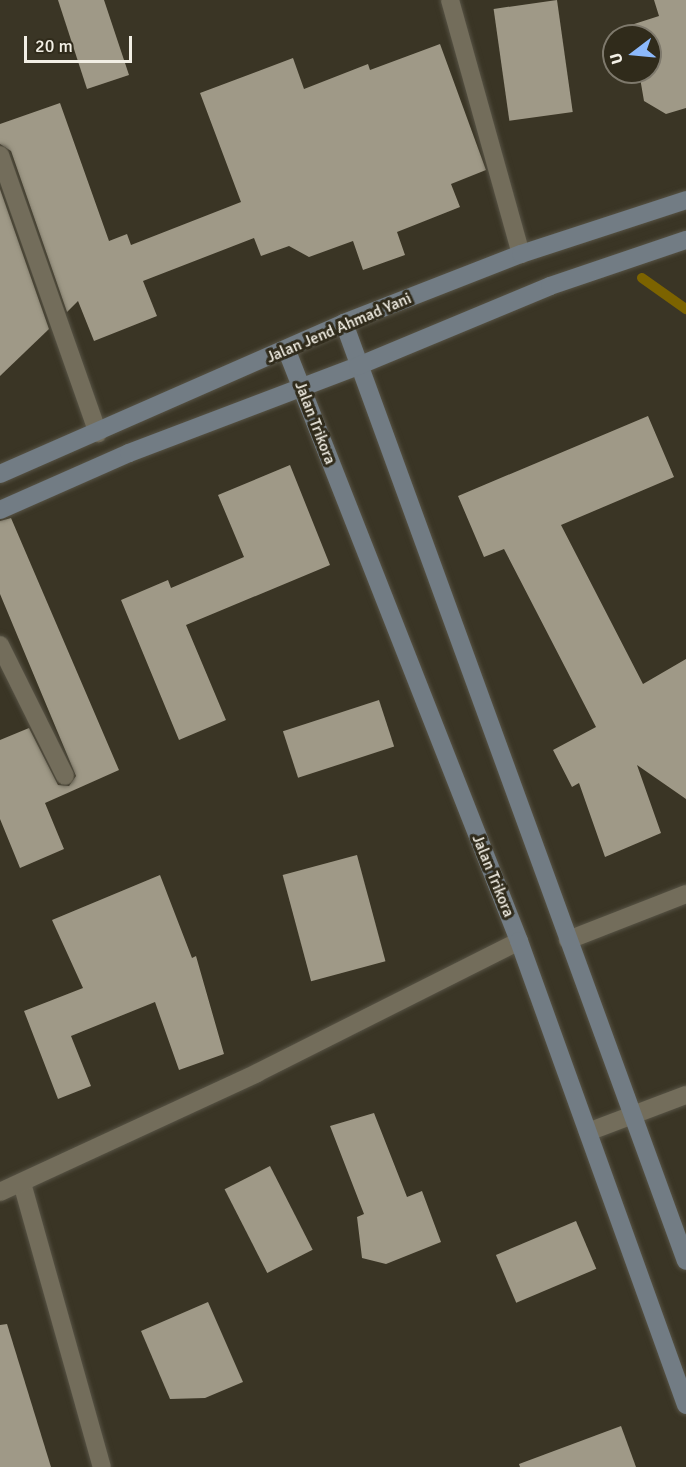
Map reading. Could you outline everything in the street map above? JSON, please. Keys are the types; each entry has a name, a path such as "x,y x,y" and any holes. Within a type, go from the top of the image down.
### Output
{"main road":[{"name":"Jalan Jend Ahmad Yani","path":"0,474 98,433 199,386 287,351 344,323 521,254 686,200"},
{"path":"0,510 300,385 358,366 550,286 686,240"},
{"path":"344,323 686,1261"},
{"name":"Jalan Trikora","path":"287,351 519,941 686,1405"}],"street":[{"path":"450,0 521,254"},
{"path":"0,155 98,433"},
{"path":"0,645 65,776"},
{"path":"568,940 686,894"},
{"path":"0,1192 257,1073 519,941"},
{"path":"588,1132 686,1095"},
{"path":"22,1182 102,1467"}],"building":[{"path":"58,0 104,0 129,75 87,89"},
{"path":"557,0 573,112 509,121 494,9"},
{"path":"654,0 686,0 686,108 666,114 644,101 641,84 662,84 662,24 634,24 659,16"},
{"path":"440,44 486,170 451,184 460,207 397,232 405,255 363,270 353,241 309,257 289,246 261,256 254,238 143,281 157,316 94,341 78,301 67,312 11,151 0,144 0,124 60,103 109,241 127,234 131,245 241,202 200,93 293,58 304,89 368,64 370,70"},
{"path":"0,189 49,329 0,376"},
{"path":"648,416 674,477 561,525 643,684 686,659 686,799 637,765 661,833 605,857 579,783 572,787 553,750 596,727 504,549 484,557 458,496"},
{"path":"290,465 330,565 186,625 226,720 179,740 121,600 168,580 171,588 244,557 218,495"},
{"path":"11,518 119,770 45,803 64,849 20,868 0,819 0,740 29,728 58,785 69,786 76,776 0,594 0,521"},
{"path":"379,700 394,747 298,778 283,731"},
{"path":"357,855 385,961 311,981 283,875"},
{"path":"160,875 192,958 196,956 224,1054 179,1070 155,1002 71,1036 91,1086 58,1099 24,1011 83,988 52,920"},
{"path":"374,1113 407,1197 422,1191 441,1242 386,1264 362,1258 357,1217 364,1214 330,1126"},
{"path":"270,1166 313,1250 267,1273 225,1189"},
{"path":"576,1221 596,1269 516,1303 496,1255"},
{"path":"208,1302 243,1382 205,1398 170,1399 141,1331"},
{"path":"7,1324 51,1467 0,1467 0,1325"},
{"path":"621,1426 636,1467 520,1467 519,1464"}],"waterway":[{"path":"642,278 686,309"}]}
